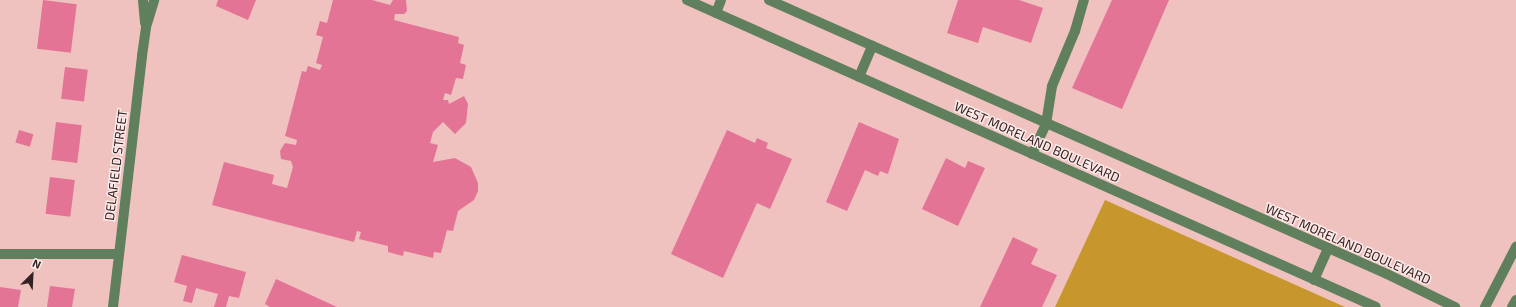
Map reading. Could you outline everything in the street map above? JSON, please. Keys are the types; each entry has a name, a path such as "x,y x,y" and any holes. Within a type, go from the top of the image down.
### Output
{"street":[{"name":"DELAFIELD STREET","path":"143,0 146,27"},
{"name":"DELAFIELD STREET","path":"113,307 118,254 146,27 154,0"},
{"name":"WEST MORELAND BOULEVARD","path":"688,0 1376,307"},
{"path":"716,13 721,0"},
{"name":"WEST MORELAND BOULEVARD","path":"769,0 1328,248 1455,307"},
{"path":"1032,154 1046,124 1052,86 1075,32 1084,0"},
{"path":"859,77 872,46"},
{"path":"1485,307 1516,247"},
{"path":"1314,280 1328,248"},
{"path":"0,254 118,254"},
{"path":"1512,307 1516,300"}],"shaded area":[{"path":"1105,200 1345,307 1055,307"}],"building":[{"path":"43,0 77,4 71,53 37,49"},
{"path":"218,0 256,0 248,20 216,6"},
{"path":"333,0 372,0 390,5 393,0 406,0 407,11 404,14 395,14 394,20 459,37 458,43 464,45 460,63 466,65 463,79 456,78 451,95 445,93 443,100 448,100 449,104 464,96 468,104 466,123 455,134 443,122 433,132 430,143 438,145 433,162 455,158 471,167 478,183 478,191 474,200 458,211 453,231 447,230 441,253 434,252 433,258 404,251 403,256 388,252 388,246 359,239 361,232 357,231 354,242 212,205 224,162 274,175 272,184 287,188 293,167 291,161 281,159 280,151 285,143 296,145 297,140 285,136 302,71 306,72 308,66 320,70 322,65 316,63 323,37 316,35 320,21 327,23"},
{"path":"958,0 1019,0 1043,8 1031,43 983,27 978,43 947,33"},
{"path":"1112,0 1169,0 1122,109 1072,88"},
{"path":"65,67 88,70 84,102 61,99"},
{"path":"56,122 82,125 77,163 51,160"},
{"path":"859,122 899,139 888,174 880,171 878,176 865,170 847,211 826,202"},
{"path":"19,130 33,134 30,147 15,142"},
{"path":"727,130 755,143 757,138 768,143 766,148 792,159 770,209 757,203 723,278 671,254"},
{"path":"946,158 965,168 968,161 985,168 958,226 922,209"},
{"path":"50,177 75,180 70,217 45,214"},
{"path":"1013,237 1038,249 1031,264 1057,275 1042,307 980,307"},
{"path":"182,255 246,272 239,298 229,296 226,307 214,307 218,294 196,288 192,303 183,301 187,286 174,282"},
{"path":"276,279 337,307 270,307 265,304"},
{"path":"50,286 75,289 72,307 47,307"},
{"path":"0,287 21,290 18,307 0,307"}]}
